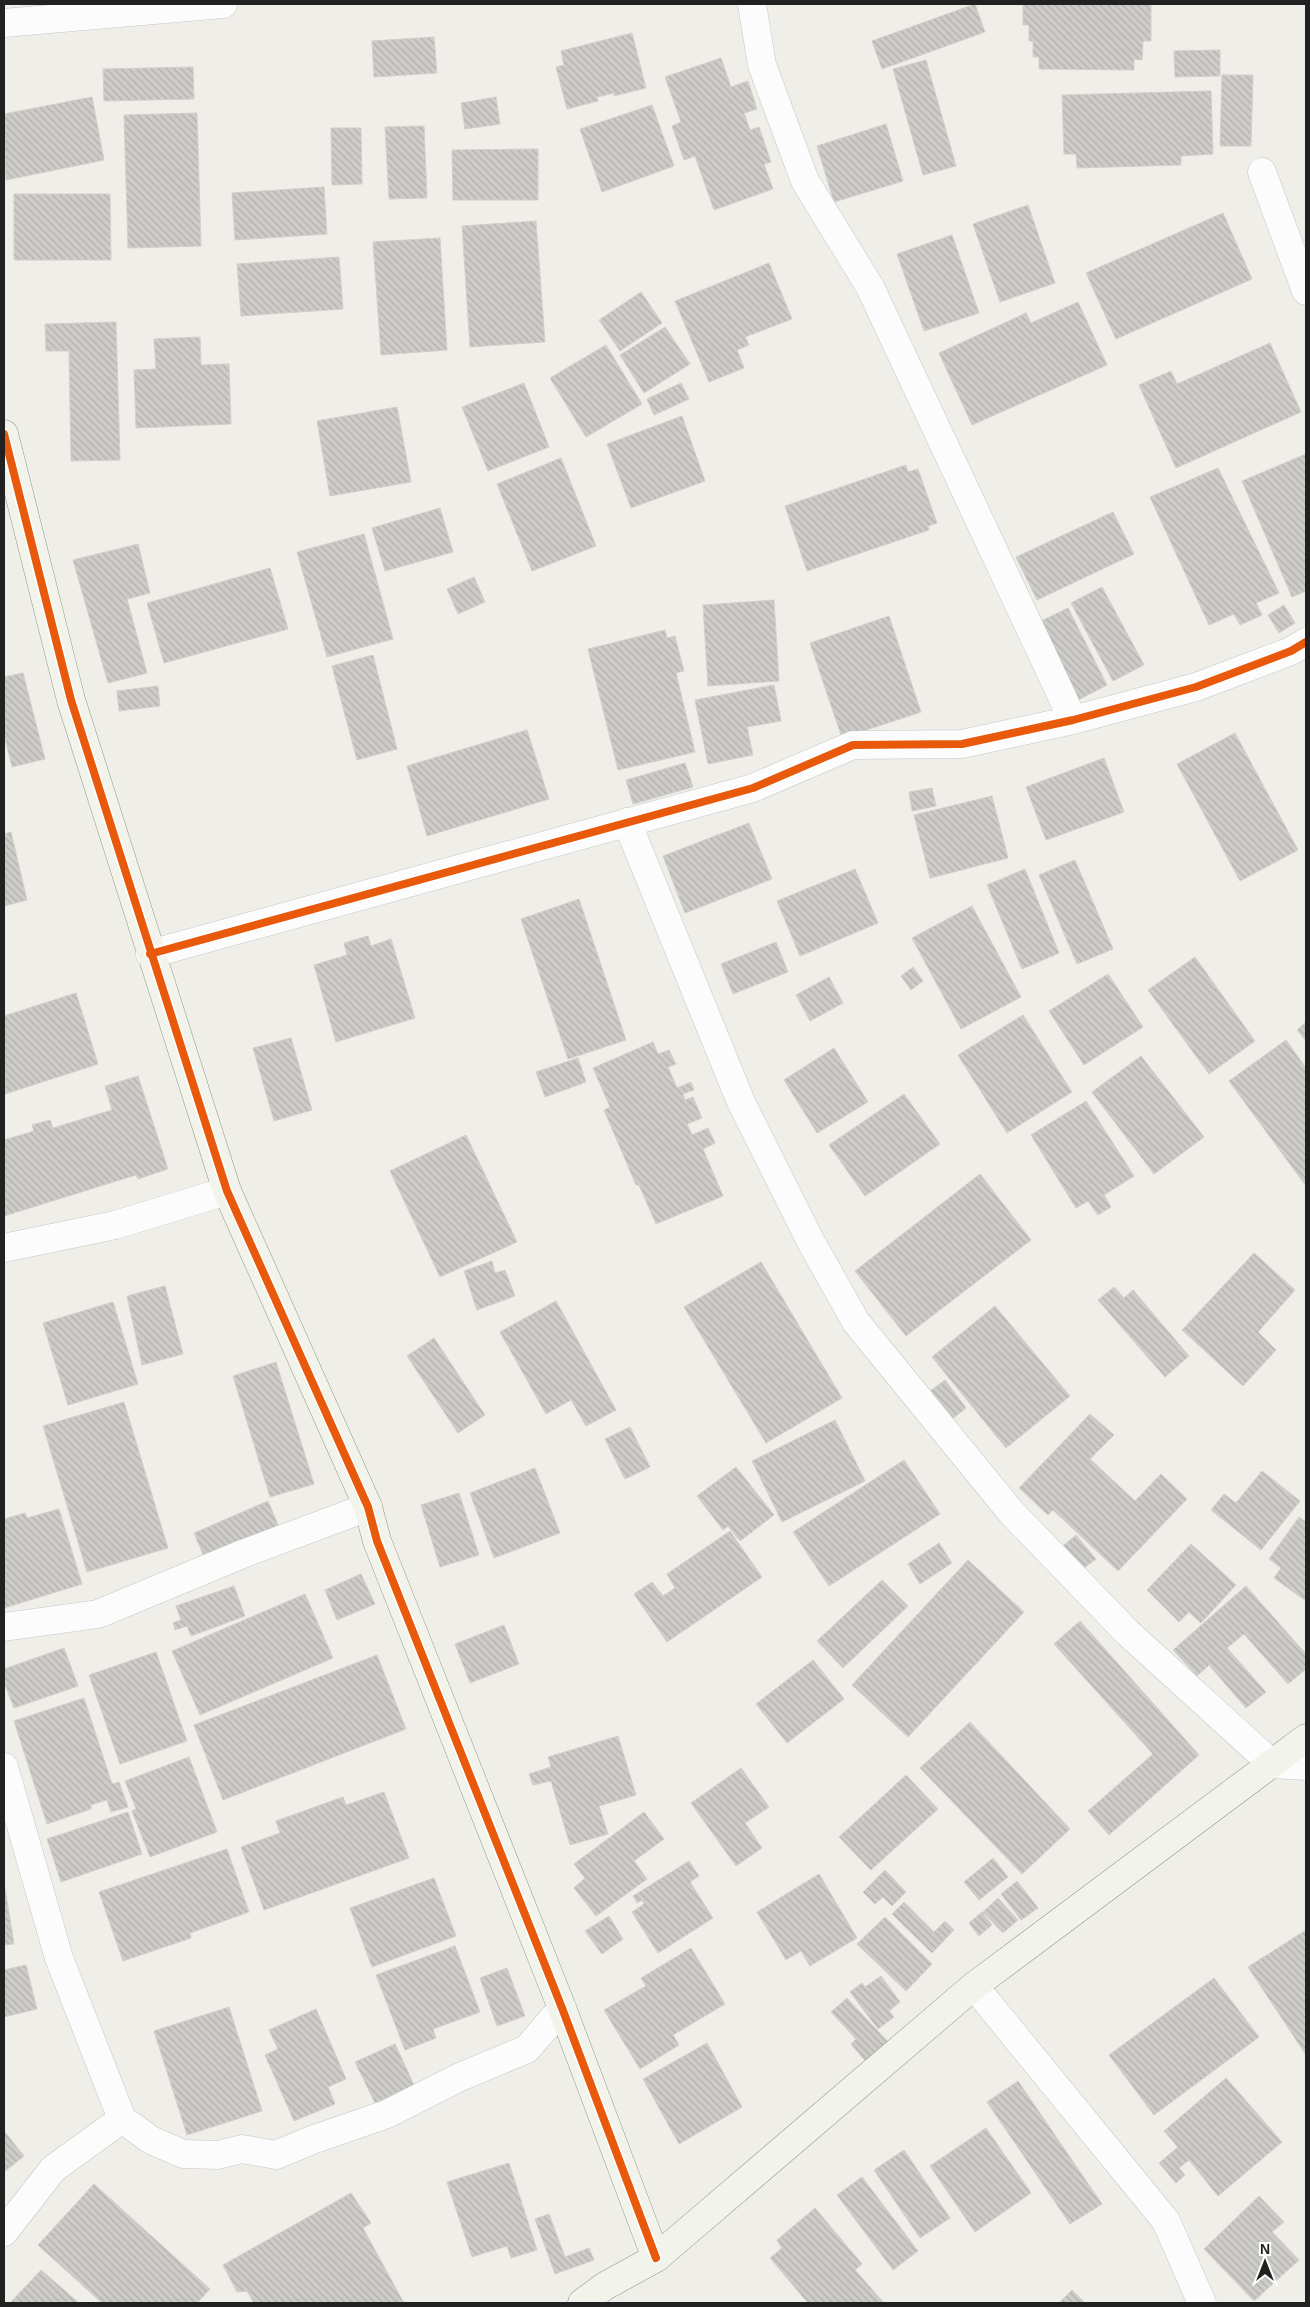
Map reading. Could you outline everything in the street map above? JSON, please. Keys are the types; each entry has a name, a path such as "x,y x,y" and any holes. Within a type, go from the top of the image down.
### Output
{"street":[{"path":"4,23 223,4"},
{"path":"752,4 762,65 805,181 870,288 1073,720"},
{"path":"1262,172 1306,291"},
{"path":"4,434 71,700 150,954 227,1191 368,1507 381,1550 562,2008 656,2258"},
{"path":"150,954 753,788 853,745 962,744 1073,720 1196,686 1291,651 1306,642"},
{"path":"627,822 741,1102 810,1240 856,1322 1011,1512 1127,1632 1272,1764 1306,1766"},
{"path":"4,1248 115,1225 227,1191"},
{"path":"4,1627 98,1614 245,1553 368,1507"},
{"path":"582,2303 606,2295 656,2258 974,1986 1306,1738"},
{"path":"4,1767 59,1958 122,2119 151,2140 183,2154 218,2155 242,2149 276,2155 312,2140 387,2114 460,2077 527,2049 562,2008"},
{"path":"974,1986 1166,2221 1202,2303"},
{"path":"4,2232 53,2169 122,2119"}],"building":[{"path":"975,4 985,32 882,69 872,41"},
{"path":"1023,4 1151,4 1151,41 1143,41 1142,60 1134,59 1134,70 1039,69 1039,57 1033,57 1033,41 1029,41 1029,25 1023,25"},
{"path":"632,33 646,88 614,96 614,93 597,97 598,101 567,109 556,67 564,65 561,51"},
{"path":"434,37 437,73 374,77 372,41"},
{"path":"1220,50 1220,76 1175,77 1174,51"},
{"path":"721,58 731,87 748,81 757,109 744,113 750,130 759,127 771,162 764,164 773,189 714,210 695,156 684,160 672,126 681,122 665,77"},
{"path":"926,60 956,166 923,175 893,69"},
{"path":"193,67 194,99 104,101 103,69"},
{"path":"1222,75 1253,75 1251,146 1220,146"},
{"path":"1211,91 1213,154 1181,156 1181,165 1077,168 1076,154 1064,154 1062,95"},
{"path":"92,97 104,160 6,180 4,114"},
{"path":"496,97 500,124 465,129 461,103"},
{"path":"652,105 674,166 602,192 580,129"},
{"path":"197,113 201,246 128,248 124,115"},
{"path":"886,124 903,181 834,202 817,146"},
{"path":"424,126 427,198 389,199 385,127"},
{"path":"331,128 361,128 362,184 332,185"},
{"path":"538,149 538,200 453,200 452,150"},
{"path":"324,187 327,234 235,240 232,193"},
{"path":"14,194 110,194 111,260 14,260"},
{"path":"1028,205 1055,283 1000,302 973,224"},
{"path":"1223,213 1252,279 1116,339 1086,273"},
{"path":"536,221 545,342 470,347 462,226"},
{"path":"952,235 979,313 924,331 897,254"},
{"path":"440,238 447,350 381,355 373,242"},
{"path":"339,257 343,309 241,316 237,264"},
{"path":"769,263 792,319 745,337 749,345 737,350 744,368 709,382 675,301"},
{"path":"641,292 662,323 620,351 599,320"},
{"path":"1078,302 1107,365 972,425 939,353 1026,313 1031,323"},
{"path":"116,322 120,460 71,461 69,351 46,351 45,324"},
{"path":"665,327 690,364 644,393 620,355"},
{"path":"200,337 201,365 229,364 231,424 136,428 134,370 156,369 154,339"},
{"path":"1270,343 1301,412 1176,468 1139,385 1171,371 1177,384"},
{"path":"606,345 642,404 586,437 550,378"},
{"path":"524,383 549,447 488,471 462,407"},
{"path":"681,383 689,399 654,415 647,399"},
{"path":"397,407 411,482 330,496 317,421"},
{"path":"682,416 705,481 631,508 607,444"},
{"path":"1306,454 1306,591 1292,597 1242,481"},
{"path":"561,458 596,546 532,571 497,484"},
{"path":"906,465 908,472 918,469 937,523 928,526 929,530 807,571 785,506"},
{"path":"1218,468 1279,593 1256,603 1262,615 1240,625 1234,614 1209,625 1150,497"},
{"path":"440,508 453,552 385,571 372,528"},
{"path":"1113,512 1134,554 1037,600 1016,557"},
{"path":"364,534 393,639 327,657 297,552"},
{"path":"138,544 150,593 127,599 147,673 108,683 73,560"},
{"path":"270,568 288,629 164,663 147,603"},
{"path":"474,577 485,602 458,614 447,589"},
{"path":"1102,587 1144,665 1113,681 1071,603"},
{"path":"774,600 779,681 708,686 703,605"},
{"path":"1284,605 1295,623 1279,633 1268,615"},
{"path":"1068,608 1107,685 1078,700 1039,622"},
{"path":"889,616 921,712 842,738 810,643"},
{"path":"665,630 667,638 675,636 684,671 676,673 695,752 618,770 588,649"},
{"path":"373,655 397,749 357,760 332,666"},
{"path":"23,673 45,759 12,767 4,734 4,677"},
{"path":"774,685 781,721 747,727 753,755 708,764 695,700"},
{"path":"158,686 160,706 119,711 117,691"},
{"path":"527,730 549,799 427,836 407,766"},
{"path":"1235,733 1298,850 1240,881 1177,764"},
{"path":"1104,758 1124,812 1046,840 1026,787"},
{"path":"685,763 693,787 633,804 626,780"},
{"path":"932,788 936,806 912,811 909,792"},
{"path":"992,796 1008,858 930,878 914,815"},
{"path":"749,823 772,879 685,913 663,856"},
{"path":"11,832 27,900 4,906 4,834"},
{"path":"1075,860 1113,949 1077,964 1039,875"},
{"path":"855,869 878,923 800,956 777,901"},
{"path":"1025,869 1059,953 1022,969 987,885"},
{"path":"579,899 626,1040 568,1059 521,919"},
{"path":"972,906 1021,997 961,1029 912,938"},
{"path":"368,936 371,946 391,939 415,1018 336,1042 314,965 347,955 344,943"},
{"path":"776,942 788,972 733,994 721,964"},
{"path":"1195,957 1255,1041 1209,1074 1148,990"},
{"path":"913,967 923,981 911,990 901,976"},
{"path":"1108,974 1143,1027 1084,1065 1049,1011"},
{"path":"829,977 843,1003 810,1021 796,995"},
{"path":"76,993 98,1064 5,1094 4,1016"},
{"path":"1023,1015 1072,1092 1007,1133 958,1055"},
{"path":"1306,1022 1306,1041 1297,1030"},
{"path":"291,1038 312,1110 274,1121 253,1048"},
{"path":"1286,1040 1306,1068 1306,1186 1229,1081"},
{"path":"653,1042 658,1054 669,1050 676,1064 668,1067 677,1088 691,1082 694,1090 683,1094 685,1100 693,1097 702,1118 687,1124 692,1135 708,1128 715,1143 703,1149 723,1196 656,1224 639,1185 636,1185 604,1110 610,1107 593,1068"},
{"path":"834,1048 868,1102 817,1133 784,1080"},
{"path":"1141,1056 1204,1137 1154,1174 1092,1092"},
{"path":"578,1058 586,1082 545,1097 536,1072"},
{"path":"138,1076 168,1169 138,1179 136,1175 4,1216 4,1140 34,1131 32,1125 50,1120 53,1128 112,1110 105,1086"},
{"path":"904,1094 940,1144 865,1196 829,1145"},
{"path":"1086,1101 1134,1176 1104,1195 1111,1207 1098,1215 1088,1201 1076,1208 1031,1135"},
{"path":"466,1135 517,1242 440,1277 390,1171"},
{"path":"980,1174 1031,1240 906,1336 855,1271"},
{"path":"1254,1253 1295,1290 1258,1332 1276,1350 1243,1386 1182,1330"},
{"path":"492,1261 495,1273 505,1270 515,1296 477,1310 464,1271"},
{"path":"761,1262 842,1398 766,1443 684,1307"},
{"path":"165,1286 183,1354 142,1365 127,1296"},
{"path":"1114,1287 1124,1298 1133,1290 1189,1356 1165,1377 1098,1300"},
{"path":"556,1301 616,1410 586,1426 571,1400 546,1414 500,1332"},
{"path":"113,1302 138,1384 68,1405 43,1323"},
{"path":"995,1306 1070,1396 1006,1448 932,1357"},
{"path":"434,1338 485,1415 458,1433 407,1356"},
{"path":"276,1362 314,1484 270,1497 233,1376"},
{"path":"945,1380 966,1408 948,1422 926,1394"},
{"path":"124,1402 168,1548 87,1572 43,1426"},
{"path":"1090,1414 1114,1435 1090,1459 1135,1501 1161,1474 1187,1499 1118,1571 1053,1510 1048,1515 1019,1488"},
{"path":"835,1420 865,1481 782,1522 752,1461"},
{"path":"630,1427 650,1467 625,1479 605,1439"},
{"path":"904,1460 940,1514 829,1586 793,1532"},
{"path":"736,1467 774,1515 740,1541 728,1526 723,1530 697,1496"},
{"path":"535,1468 560,1533 494,1558 470,1493"},
{"path":"1262,1471 1300,1501 1261,1550 1211,1510 1224,1494 1236,1503"},
{"path":"459,1493 479,1555 440,1567 421,1505"},
{"path":"268,1501 279,1527 205,1559 194,1533"},
{"path":"59,1509 82,1584 4,1608 4,1519 25,1513 27,1518"},
{"path":"1299,1517 1306,1522 1306,1601 1274,1578 1281,1568 1269,1559"},
{"path":"730,1531 762,1577 667,1642 634,1594 652,1582 663,1596 675,1588 667,1574"},
{"path":"1076,1535 1096,1559 1076,1574 1057,1551"},
{"path":"939,1543 952,1563 920,1584 908,1564"},
{"path":"1191,1544 1236,1585 1201,1623 1189,1612 1179,1622 1147,1590"},
{"path":"968,1560 1024,1612 908,1737 852,1685"},
{"path":"361,1574 375,1604 337,1620 325,1590"},
{"path":"882,1580 908,1606 843,1668 817,1641"},
{"path":"234,1586 245,1616 191,1636 187,1626 175,1630 173,1623 181,1620 176,1606"},
{"path":"1246,1586 1306,1654 1306,1669 1288,1684 1244,1634 1227,1648 1266,1692 1246,1708 1209,1665 1197,1676 1173,1650"},
{"path":"305,1594 333,1658 200,1715 172,1651"},
{"path":"1080,1621 1199,1755 1109,1835 1088,1811 1153,1754 1054,1644"},
{"path":"504,1625 519,1664 470,1683 455,1644"},
{"path":"64,1648 78,1686 14,1708 4,1682 4,1669"},
{"path":"156,1652 187,1741 120,1764 89,1675"},
{"path":"377,1655 406,1729 223,1800 194,1725"},
{"path":"813,1660 844,1699 787,1743 756,1704"},
{"path":"84,1698 112,1784 119,1782 128,1807 111,1812 107,1800 91,1805 91,1809 47,1824 14,1721"},
{"path":"970,1722 1070,1829 1022,1874 920,1768"},
{"path":"618,1736 636,1795 599,1806 608,1834 570,1845 551,1781 533,1785 529,1774 551,1767 548,1757"},
{"path":"189,1757 217,1832 150,1857 132,1811 136,1809 125,1781"},
{"path":"741,1768 769,1807 745,1823 762,1848 736,1866 691,1803"},
{"path":"906,1775 938,1809 871,1870 839,1837"},
{"path":"384,1792 409,1858 264,1910 241,1847 280,1833 276,1821 343,1797 346,1805"},
{"path":"128,1812 142,1854 61,1882 47,1839"},
{"path":"644,1812 664,1839 634,1861 647,1879 596,1916 574,1888 585,1878 574,1864"},
{"path":"227,1849 249,1912 190,1933 191,1938 123,1961 99,1892"},
{"path":"993,1858 1008,1877 979,1900 964,1882"},
{"path":"689,1861 699,1876 690,1882 713,1918 658,1953 632,1912 644,1904 642,1900 637,1903 633,1896"},
{"path":"885,1870 906,1892 892,1906 883,1897 875,1904 863,1892"},
{"path":"819,1874 857,1938 810,1966 801,1951 786,1960 757,1912"},
{"path":"434,1878 456,1936 372,1967 350,1908"},
{"path":"1017,1881 1038,1908 1021,1920 1001,1894"},
{"path":"4,1882 14,1944 4,1945"},
{"path":"998,1898 1018,1920 1003,1933 983,1912"},
{"path":"904,1902 934,1932 945,1921 954,1930 932,1953 892,1914"},
{"path":"982,1912 992,1925 979,1936 969,1923"},
{"path":"609,1916 623,1939 602,1954 585,1931"},
{"path":"885,1917 932,1964 906,1991 857,1944"},
{"path":"1306,1930 1306,2055 1248,1967"},
{"path":"455,1946 480,2012 433,2029 436,2038 405,2050 376,1975"},
{"path":"691,1948 725,2004 673,2035 679,2045 640,2069 604,2010 646,1986 641,1978"},
{"path":"26,1965 37,2009 4,2017 4,1970"},
{"path":"507,1968 525,2016 497,2026 480,1978"},
{"path":"881,1976 900,2002 889,2011 894,2017 878,2029 850,1992 862,1983 865,1987"},
{"path":"1214,1978 1259,2037 1154,2115 1109,2055"},
{"path":"847,1998 889,2043 867,2063 851,2044 856,2039 831,2012"},
{"path":"229,2007 262,2111 187,2135 154,2031"},
{"path":"316,2009 346,2079 328,2087 335,2104 294,2121 265,2055 278,2049 269,2030"},
{"path":"707,2043 742,2107 679,2144 643,2079"},
{"path":"395,2044 414,2085 375,2103 355,2062"},
{"path":"1226,2078 1282,2142 1218,2196 1189,2160 1179,2168 1185,2175 1176,2183 1159,2163 1178,2147 1164,2131"},
{"path":"1018,2081 1102,2204 1070,2224 987,2102"},
{"path":"986,2128 1031,2193 975,2232 930,2166"},
{"path":"4,2131 24,2156 4,2172"},
{"path":"904,2150 950,2218 920,2238 874,2170"},
{"path":"509,2163 537,2250 511,2258 507,2246 472,2257 447,2182"},
{"path":"862,2177 918,2251 893,2270 837,2195"},
{"path":"94,2184 210,2289 197,2303 102,2303 38,2245"},
{"path":"351,2193 371,2223 363,2228 404,2303 254,2303 247,2291 237,2292 223,2265"},
{"path":"1259,2196 1284,2222 1272,2232 1299,2260 1254,2301 1204,2249"},
{"path":"815,2208 862,2264 855,2270 884,2303 808,2303 770,2258 782,2248 777,2240"},
{"path":"549,2214 565,2257 589,2248 594,2260 555,2274 535,2219"},
{"path":"41,2270 79,2303 10,2303"},
{"path":"1072,2290 1085,2303 1059,2303"}],"cycle path":[{"path":"4,434 71,700 227,1191 368,1507 377,1541 562,2008 656,2258"},
{"path":"150,954 753,788 853,745 962,744 1073,720 1196,687 1291,651 1306,642"}]}
